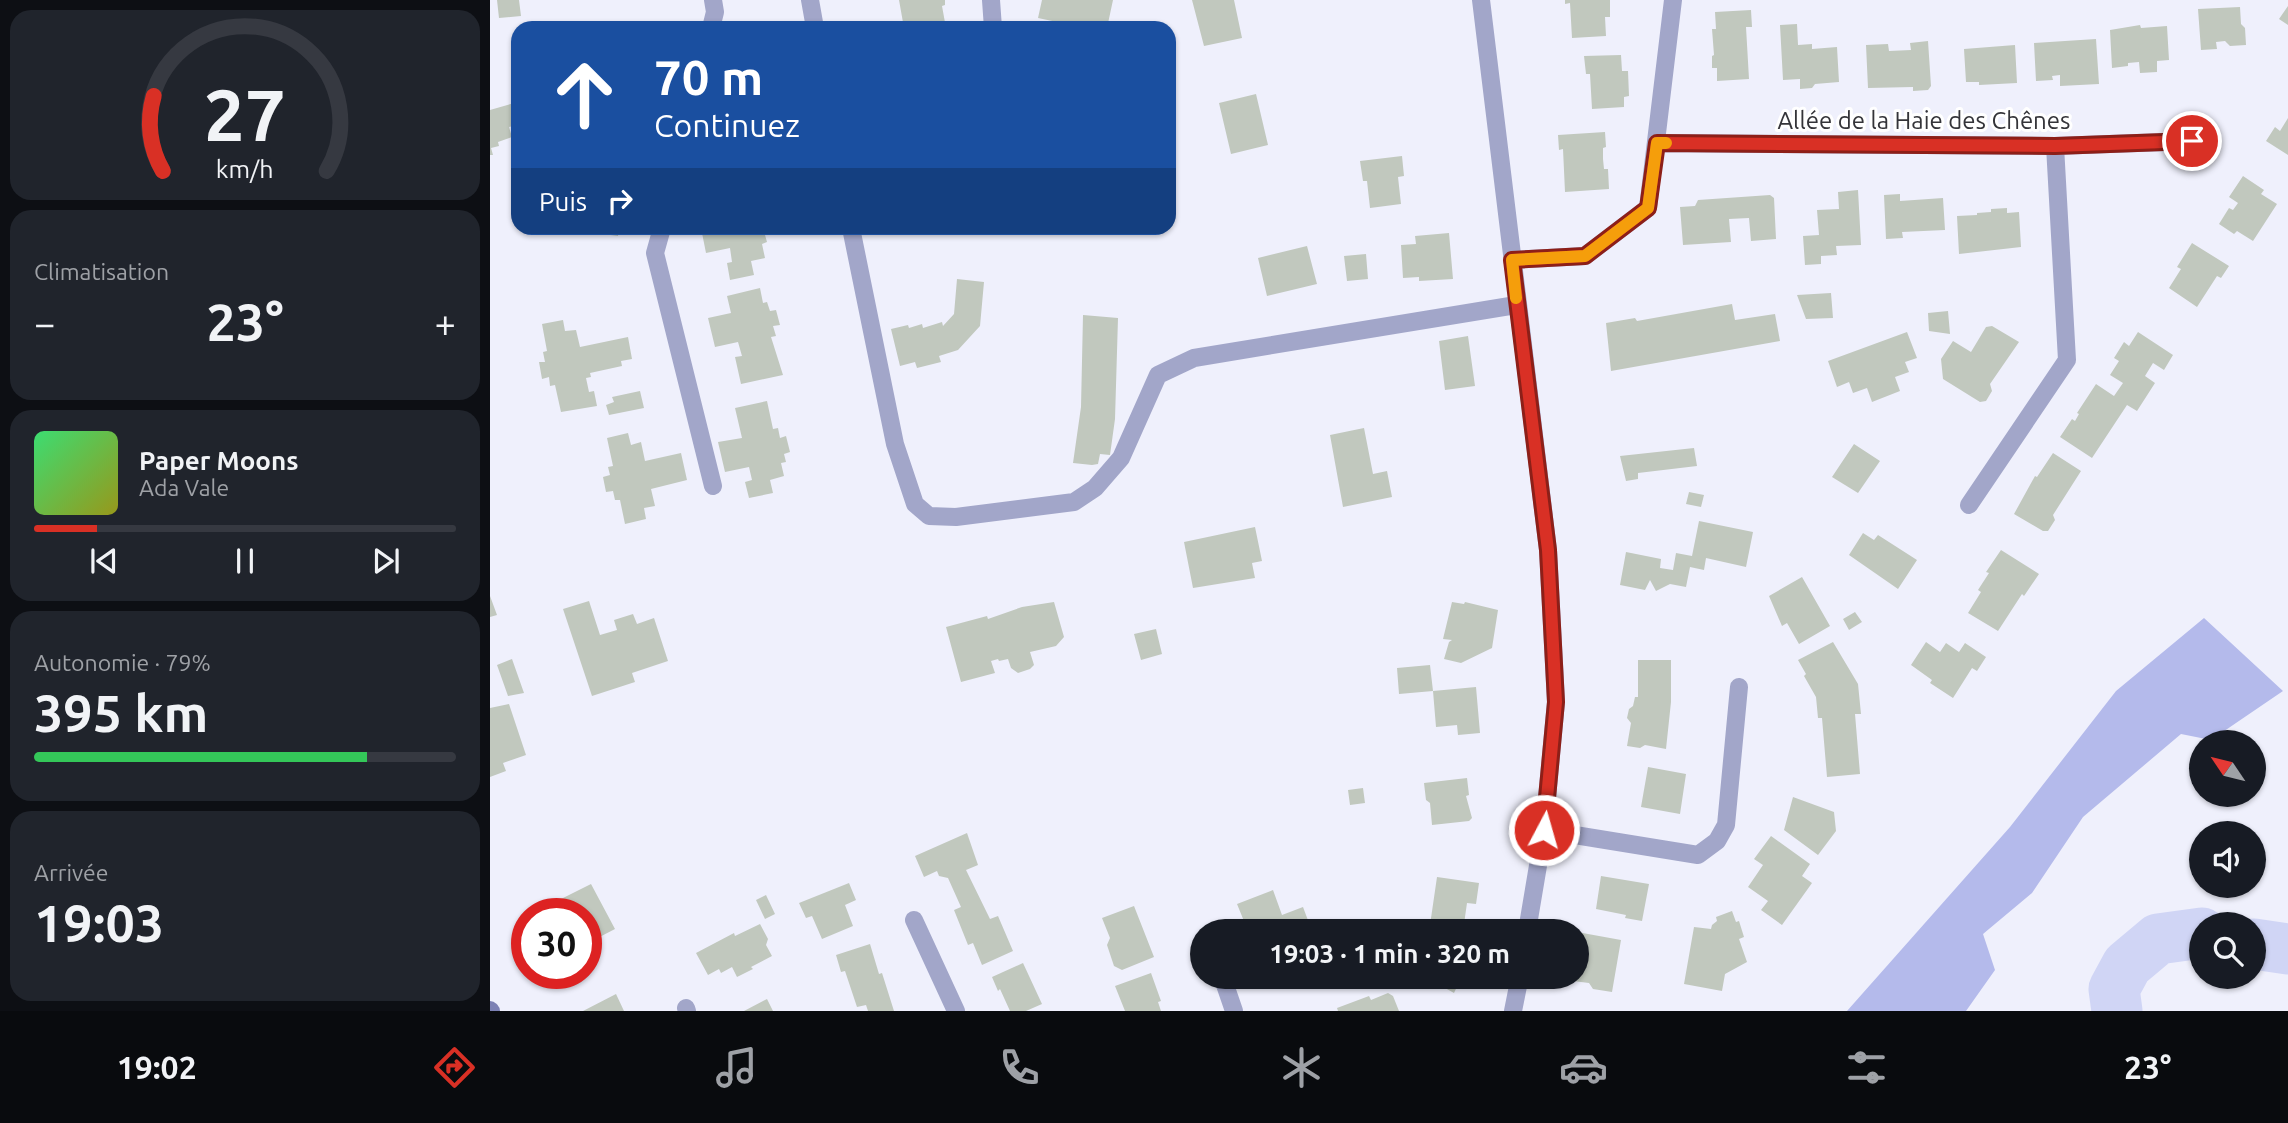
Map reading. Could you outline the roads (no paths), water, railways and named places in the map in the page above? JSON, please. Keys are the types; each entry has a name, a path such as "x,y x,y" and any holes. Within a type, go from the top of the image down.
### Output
{"street":[{"path":"810,0 814,21"},
{"path":"991,0 992,21"},
{"path":"1480,0 1548,550 1556,702 1544,830 1529,919"},
{"path":"1512,260 1585,256 1648,208 1673,0"},
{"name":"Allée de la Haie des Chênes","path":"1657,143 2055,146 2192,141"},
{"path":"1969,505 2067,360 2055,146"},
{"path":"660,235 655,253 713,486"},
{"path":"852,235 895,444 915,504 929,516 956,517 1074,502 1095,488 1121,458 1158,375 1194,358 1516,305"},
{"path":"1544,830 1698,855 1717,841 1726,825 1739,687"},
{"path":"914,920 956,1011"},
{"path":"1226,989 1234,1011"},
{"path":"1513,1011 1517,989"}],"waterway":[{"path":"2117,1011 2114,989 2127,965 2158,939 2189,935"},
{"path":"2266,946 2288,949"}]}
